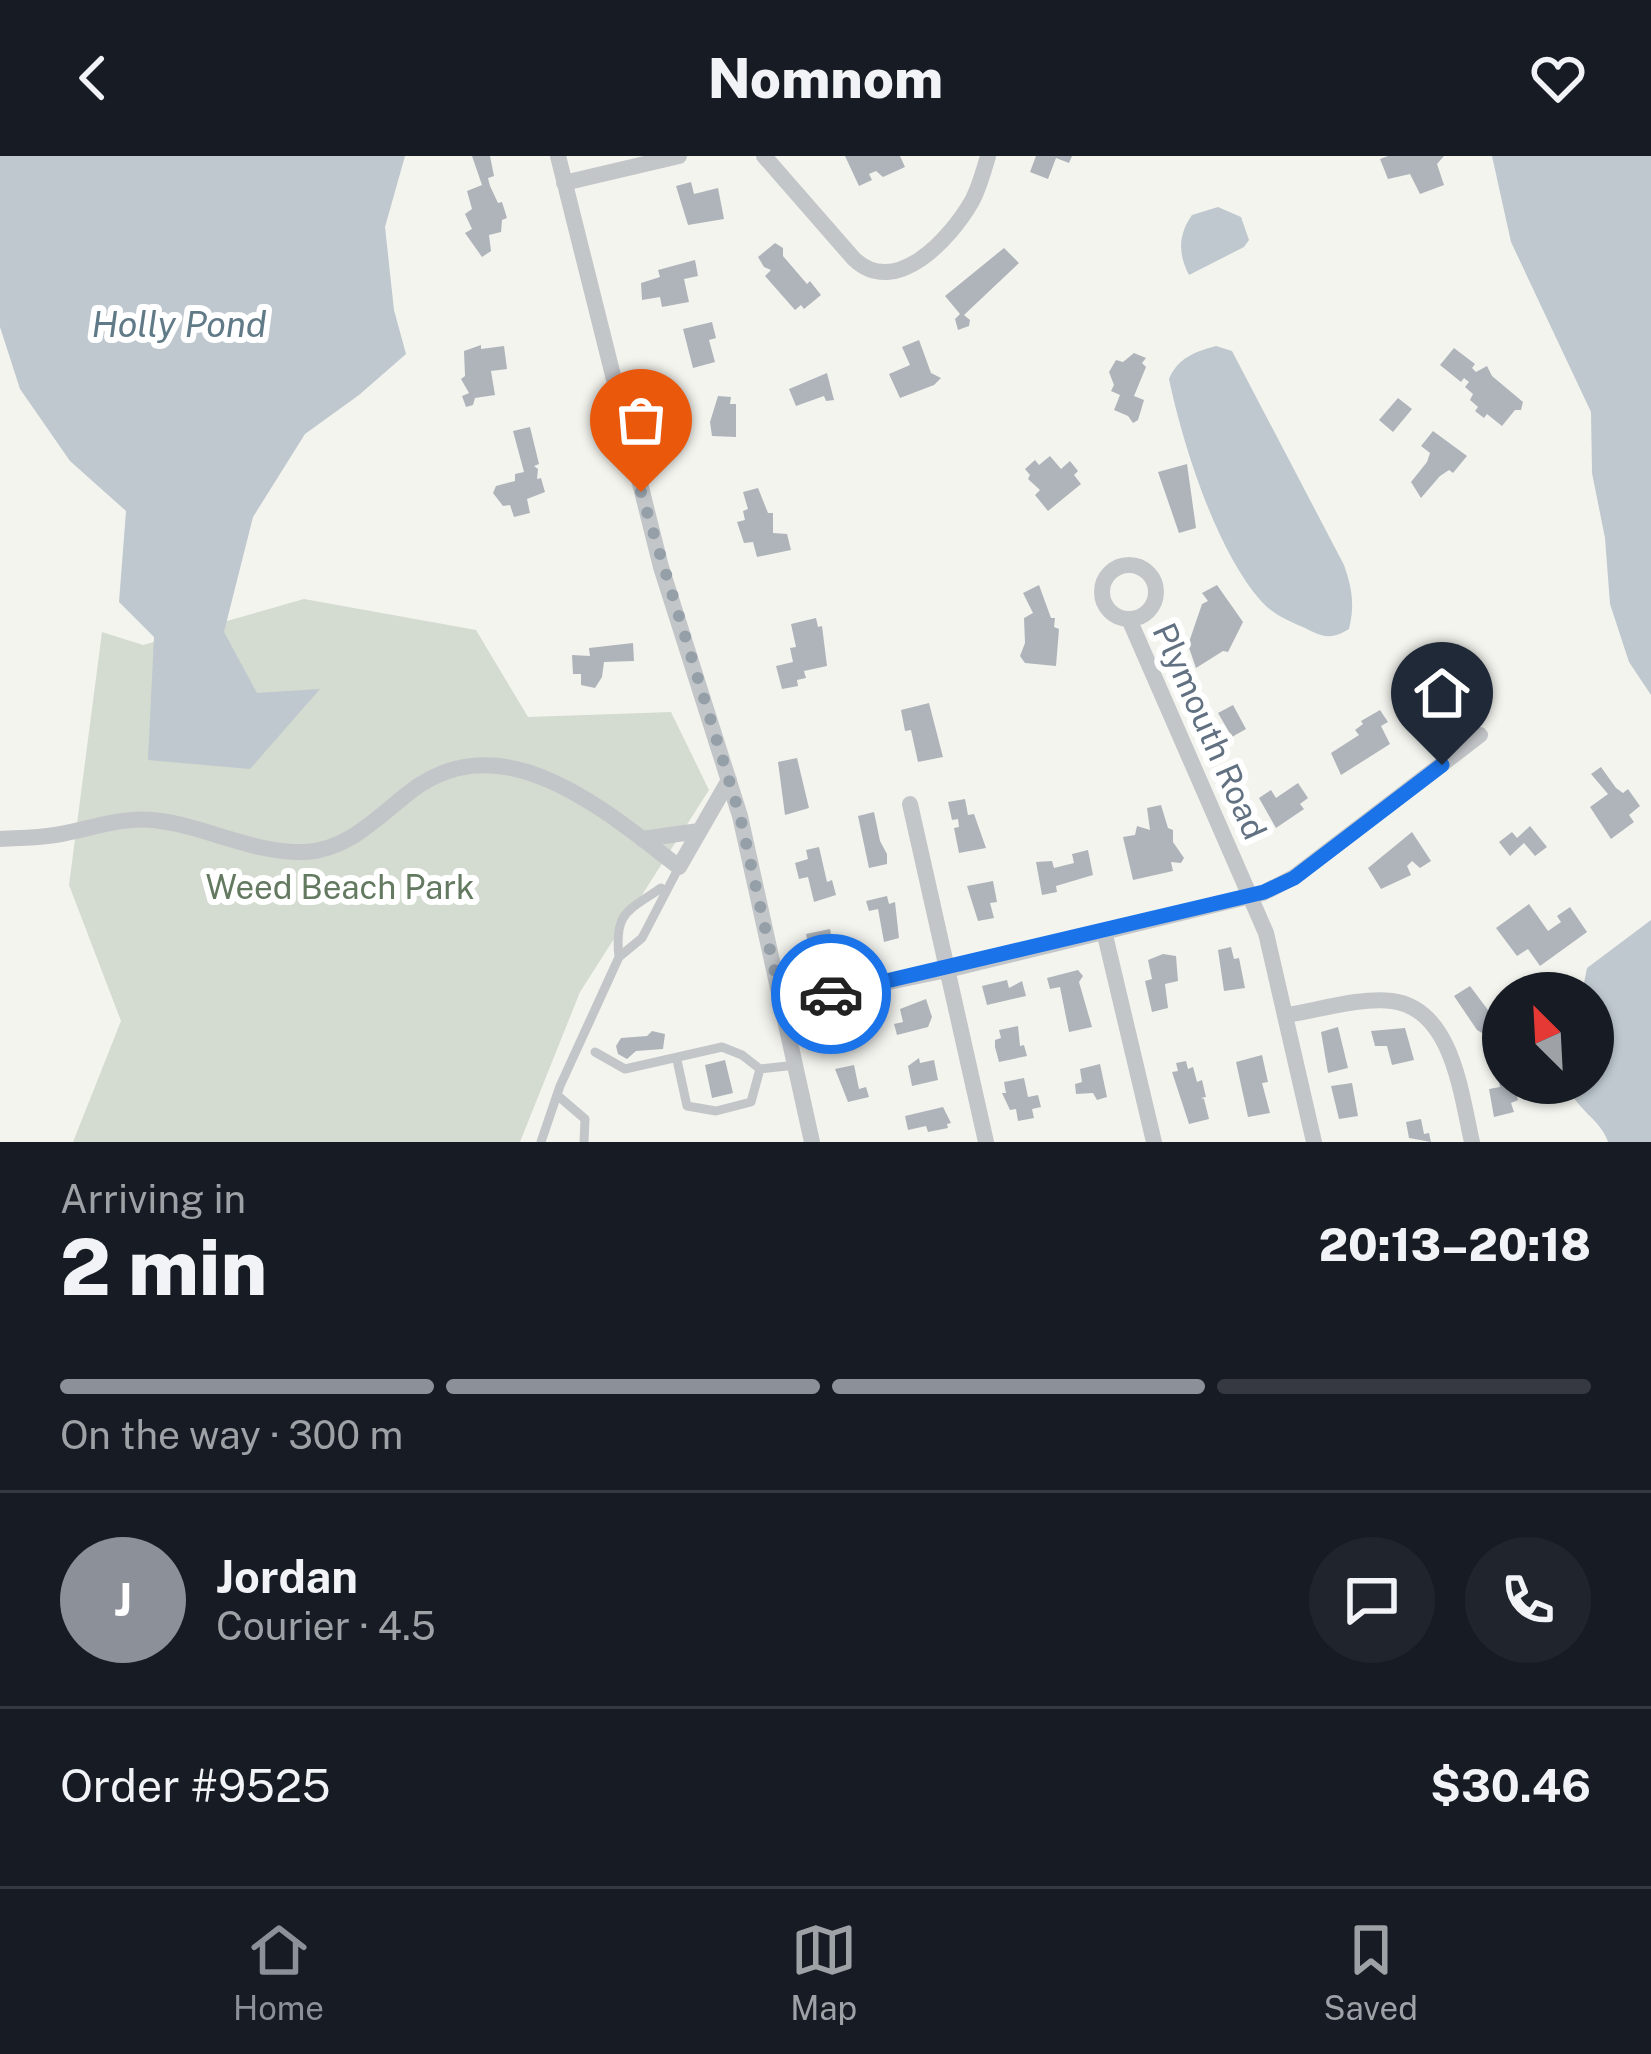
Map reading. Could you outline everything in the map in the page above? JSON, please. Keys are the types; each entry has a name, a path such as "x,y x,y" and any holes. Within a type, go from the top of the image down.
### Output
{"street":[{"path":"558,156 662,567 729,780 812,1142"},
{"path":"564,183 679,156"},
{"path":"764,156 854,260 865,270 882,274 914,264 939,241 972,202 988,156"},
{"name":"Plymouth Road","path":"1129,619 1272,953 1314,1142"},
{"path":"782,1004 947,970 1250,896 1294,878 1480,735"},
{"path":"0,839 57,835 99,823 153,820 302,852 338,846 422,781 476,765 541,773 592,800 679,867 729,780"},
{"path":"910,804 986,1142"},
{"path":"642,839 699,831"},
{"path":"1104,931 1154,1142"},
{"path":"1287,1015 1376,1001 1405,1004 1419,1012 1447,1048 1472,1142"}],"lane":[{"path":"541,1142 557,1094 619,957 642,938 679,867"},
{"path":"619,957 617,939 623,916 668,884"},
{"path":"596,1052 626,1069 722,1047 742,1054 760,1069 796,1065"},
{"path":"677,1060 687,1106 716,1111 751,1102 760,1069"},
{"path":"557,1094 585,1119 584,1142"}],"green space":[{"name":"Weed Beach Park","path":"304,599 476,630 528,717 671,712 709,790 580,992 520,1142 73,1142 121,1021 69,885 102,632 143,645"}],"water":[{"name":"Holly Pond","path":"0,156 405,156 385,227 394,310 406,354 305,434 253,517 224,632 257,693 320,689 250,769 148,760 154,637 119,602 126,511 70,461 20,389 0,327"},
{"path":"1492,156 1651,156 1651,695 1629,662 1610,604 1605,538 1592,473 1591,412 1511,242"},
{"path":"1218,207 1241,217 1249,240 1189,275 1181,252 1184,230 1192,215"},
{"path":"1216,346 1232,351 1344,565 1352,604 1349,629 1343,632 1318,634 1266,606 1245,580 1216,526 1192,465 1169,379 1188,357"},
{"path":"1651,920 1651,1142 1608,1142 1579,1104 1614,1104 1614,972 1586,972"}],"building":[{"path":"472,156 490,156 494,176 488,178 490,186 507,218 502,220 501,232 489,235 491,251 482,257 465,233 472,229 465,214 472,209 467,191 482,185"},
{"path":"845,156 900,156 905,167 883,177 876,171 869,174 872,180 859,186"},
{"path":"1036,156 1072,156 1069,163 1056,158 1048,179 1030,172"},
{"path":"1444,156 1437,164 1444,185 1420,194 1410,174 1388,179 1380,159"},
{"path":"691,182 694,194 718,188 724,219 688,225 676,186"},
{"path":"775,243 821,295 804,309 801,305 795,310 765,276 771,270 758,257"},
{"path":"1004,248 1019,263 964,315 969,326 958,330 955,319 960,314 945,296"},
{"path":"695,260 698,276 684,279 689,302 662,307 660,297 642,300 641,283 660,277 658,270"},
{"path":"712,322 716,338 709,340 715,362 693,368 683,329"},
{"path":"919,340 931,373 941,378 900,398 889,374 910,365 902,347"},
{"path":"481,345 481,349 504,346 507,369 491,371 495,395 475,398 466,407 462,396 469,393 461,379 465,376 464,351"},
{"path":"1454,348 1475,364 1476,372 1487,366 1523,402 1521,410 1515,410 1502,426 1475,411 1478,407 1470,400 1473,394 1465,387 1469,382 1464,378 1461,382 1440,365"},
{"path":"1134,353 1146,358 1142,363 1146,367 1134,396 1144,400 1133,423 1114,410 1120,395 1111,391 1114,385 1109,372 1116,360 1123,362"},
{"path":"827,373 834,400 826,401 824,396 796,406 789,389"},
{"path":"718,396 731,397 730,404 736,404 736,437 712,436 710,422"},
{"path":"1398,398 1412,409 1393,432 1379,420"},
{"path":"530,427 539,464 534,466 537,479 541,478 545,492 527,499 530,513 514,517 510,505 503,506 493,493 496,486 515,481 515,474 524,472 513,431"},
{"path":"1433,431 1467,456 1421,498 1411,482 1427,462 1430,453 1421,446"},
{"path":"1050,456 1061,469 1070,461 1081,484 1048,511 1035,495 1040,490 1025,469"},
{"path":"1187,464 1196,528 1179,533 1158,472"},
{"path":"758,488 768,513 773,513 773,533 787,534 791,550 757,557 753,542 744,543 737,522 745,520 743,511 748,509 743,492"},
{"path":"1039,585 1055,618 1054,627 1059,629 1056,666 1025,663 1020,656 1025,643 1024,618 1033,613 1023,593"},
{"path":"1217,585 1243,622 1228,652 1196,668 1188,645 1202,604 1208,601 1202,593"},
{"path":"816,618 818,627 822,626 827,666 804,671 806,678 797,680 798,686 782,689 776,666 793,662 790,648 796,647 791,624"},
{"path":"633,643 634,661 604,662 595,688 581,685 581,674 573,674 572,655 590,656 589,648"},
{"path":"929,703 943,757 918,762 901,710"},
{"path":"1233,705 1246,729 1232,737 1218,713"},
{"path":"1380,710 1388,722 1381,726 1390,744 1341,775 1331,753 1359,735 1355,730 1361,721"},
{"path":"797,758 809,808 785,815 778,762"},
{"path":"1601,767 1616,788 1623,793 1628,789 1640,806 1629,815 1634,822 1611,839 1590,807 1608,794 1591,774"},
{"path":"1298,783 1308,798 1300,804 1304,809 1276,828 1259,798 1271,790 1276,798"},
{"path":"965,799 986,848 959,853 954,828 959,827 958,819 952,820 948,802"},
{"path":"1161,805 1168,828 1173,830 1173,842 1184,858 1181,863 1171,862 1173,871 1133,880 1123,837 1135,835 1137,826 1150,830 1147,808"},
{"path":"874,812 887,864 869,868 858,816"},
{"path":"1530,826 1547,847 1535,856 1524,843 1510,856 1499,842 1512,832 1517,838"},
{"path":"1412,832 1431,861 1420,868 1412,861 1407,866 1411,875 1381,889 1368,868"},
{"path":"819,847 827,882 832,880 836,895 814,902 808,877 799,879 795,863 808,859 806,850"},
{"path":"1088,850 1093,875 1042,895 1036,862 1052,861 1054,868 1074,863 1072,854"},
{"path":"993,881 994,918 978,921 967,886"},
{"path":"887,896 889,904 895,902 899,938 884,942 878,909 869,911 866,901"},
{"path":"1529,904 1548,931 1570,907 1587,932 1540,966 1528,949 1517,956 1496,928"},
{"path":"830,929 837,962 813,967 806,934"},
{"path":"1231,947 1234,959 1239,958 1245,988 1224,991 1218,950"},
{"path":"1163,954 1176,956 1178,981 1165,984 1168,1008 1152,1012 1145,981 1152,979 1148,960"},
{"path":"1078,970 1092,1027 1069,1032 1060,987 1050,989 1047,978"},
{"path":"1007,980 1009,988 1022,981 1026,996 987,1005 982,986"},
{"path":"1470,986 1482,1002 1482,1033 1477,1030 1454,996"},
{"path":"926,999 932,1017 928,1027 897,1035 894,1024 903,1022 900,1009"},
{"path":"840,1014 844,1032 856,1029 858,1041 829,1047 823,1017"},
{"path":"1018,1026 1020,1046 1024,1045 1027,1056 999,1062 995,1040 1001,1038 999,1030"},
{"path":"1338,1027 1348,1068 1328,1073 1321,1032"},
{"path":"1405,1028 1414,1060 1392,1065 1387,1046 1375,1046 1371,1031"},
{"path":"652,1031 665,1034 663,1049 636,1051 627,1059 618,1054 621,1038 647,1036"},
{"path":"1262,1055 1268,1082 1262,1083 1270,1113 1248,1117 1236,1062"},
{"path":"919,1058 920,1063 934,1060 938,1080 912,1086 908,1066"},
{"path":"725,1060 733,1093 712,1098 705,1065"},
{"path":"1186,1061 1197,1082 1202,1080 1206,1097 1201,1098 1209,1119 1189,1124 1172,1072 1178,1071 1176,1063"},
{"path":"1100,1064 1107,1097 1097,1100 1093,1093 1076,1094 1075,1084 1082,1082 1080,1069"},
{"path":"854,1065 859,1089 866,1087 869,1097 848,1102 835,1069"},
{"path":"1024,1078 1028,1097 1038,1095 1041,1107 1032,1109 1034,1118 1018,1121 1016,1109 1010,1110 1002,1093 1006,1093 1004,1082"},
{"path":"1352,1083 1358,1116 1339,1119 1331,1086"},
{"path":"1492,1104 1511,1104 1514,1112 1494,1117"},
{"path":"943,1107 951,1123 948,1128 908,1130 905,1116"},
{"path":"1421,1119 1431,1142 1409,1138 1406,1122"}],"way so far":[{"path":"641,492 740,816 782,1004 831,994"}],"route":[{"path":"831,994 1264,892 1294,878 1442,765"}]}
